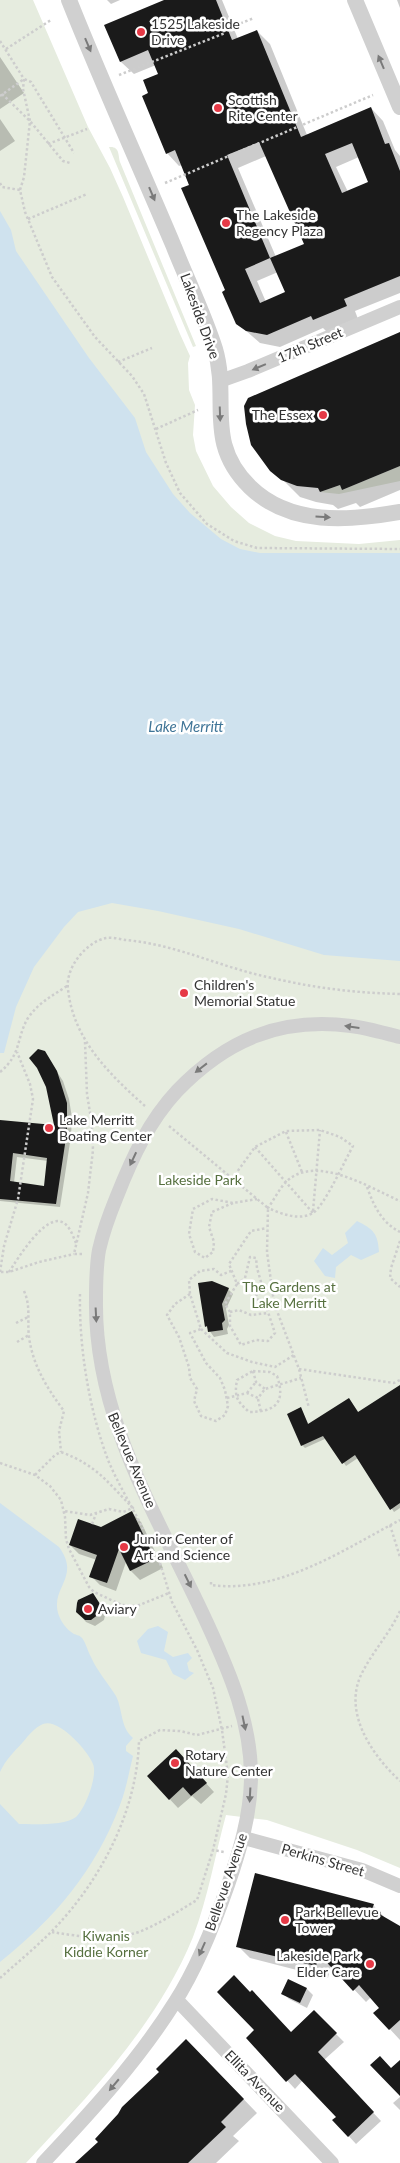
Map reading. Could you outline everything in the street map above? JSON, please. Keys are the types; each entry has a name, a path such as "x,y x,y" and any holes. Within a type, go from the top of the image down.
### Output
{"street":[{"name":"Lakeside Drive","path":"69,0 215,349 220,381 220,428 226,453 236,471 250,487 273,505 305,516 322,518 360,517 400,512"},
{"path":"355,0 400,107"},
{"name":"17th Street","path":"220,381 400,307"},
{"name":"Bellevue Avenue","path":"43,2163 135,2059 177,2000 216,1919 244,1838 250,1804 250,1751 238,1696 212,1634 136,1474 111,1412 103,1381 95,1312 96,1274 99,1249 110,1214 123,1180 156,1116 197,1070 218,1055 248,1038 280,1027 352,1026 400,1037"},
{"name":"Perkins Street","path":"244,1838 362,1870 400,1886"},
{"name":"Ellita Avenue","path":"177,2000 332,2163"}],"path":[{"path":"119,75 225,33 224,30 254,18"},
{"path":"6,49 51,20"},
{"path":"0,41 24,79 31,82 74,153"},
{"path":"24,79 1,95 30,121 63,161 70,163"},
{"path":"24,79 23,89 30,121 24,177 20,190 28,219 52,277 95,337 132,376 144,394 166,463 180,493 207,524 234,542 257,548 400,549"},
{"path":"166,183 373,95"},
{"path":"48,144 87,130"},
{"path":"0,183 2,187 20,190"},
{"path":"28,219 87,194"},
{"path":"118,362 152,348"},
{"path":"156,429 198,410"},
{"path":"145,1106 111,1076 85,1041 70,1009 67,985 70,972 77,959 92,945 106,938 134,940 169,948 222,965 272,978 346,990 400,994"},
{"path":"0,1072 9,1065 17,1052 27,1020 38,1005 67,985"},
{"path":"74,1254 88,1193 93,1150 92,1125 87,1094 85,1041"},
{"path":"17,1052 30,1084 33,1099 18,1199 4,1246 1,1272 9,1272 39,1262 82,1254"},
{"path":"169,1126 232,1179 268,1208 284,1216 300,1216 313,1213 322,1204 353,1146 340,1137 320,1130 286,1131 255,1147 232,1179"},
{"path":"313,1213 320,1130"},
{"path":"286,1131 302,1172"},
{"path":"255,1147 313,1213"},
{"path":"308,1408 294,1355 274,1303 267,1252 268,1208 286,1182 302,1172 316,1169 337,1174 400,1201"},
{"path":"367,1186 377,1212 387,1223 400,1232"},
{"path":"233,1204 212,1199 193,1209 189,1234 195,1252 205,1258 213,1252 214,1242 209,1227 212,1212 233,1204 257,1199"},
{"path":"9,1272 36,1234 57,1221 62,1222 68,1227 76,1244"},
{"path":"236,1284 229,1264 251,1231 268,1228"},
{"path":"400,1241 390,1273 390,1278 400,1287"},
{"path":"250,1256 256,1258 256,1268 261,1282 256,1293 258,1301 266,1306 275,1333 268,1341 256,1340 241,1345 230,1326 230,1312 225,1304 236,1284 245,1278 250,1256"},
{"path":"232,1271 221,1275 214,1269 200,1271 189,1280 190,1294 201,1329 228,1353 252,1362 275,1366 294,1355"},
{"path":"24,1291 30,1306 28,1317 29,1335 39,1374 64,1411 59,1431 62,1452"},
{"path":"190,1294 175,1304 167,1315 179,1337 189,1367 190,1378 197,1389 194,1401 200,1416 216,1421 225,1415 228,1406 227,1398 220,1378 206,1363 190,1333 201,1329"},
{"path":"230,1312 239,1310 251,1315 268,1313"},
{"path":"16,1323 28,1317"},
{"path":"17,1342 29,1335"},
{"path":"298,1369 394,1383 400,1380"},
{"path":"253,1371 256,1382 265,1389"},
{"path":"253,1371 270,1372 277,1376 280,1384 281,1396 274,1407 261,1412 249,1412 239,1402 235,1392 237,1380 253,1371"},
{"path":"261,1412 258,1398 265,1389 300,1378"},
{"path":"227,1398 247,1393 256,1382"},
{"path":"247,1393 258,1398"},
{"path":"35,1475 55,1455 62,1452 77,1458 102,1474 133,1508 123,1512 109,1510 96,1514 64,1511"},
{"path":"0,1463 35,1475 50,1486 61,1500 69,1549 88,1587 94,1592 122,1605 137,1606 169,1593"},
{"path":"92,1524 96,1514"},
{"path":"210,1582 212,1585 243,1587 282,1577 347,1549 400,1520"},
{"path":"390,1525 400,1557"},
{"path":"52,1932 102,1937 131,1934 145,1930 197,1900 213,1850 226,1794 228,1775 222,1730 213,1688 197,1650 172,1602 167,1585"},
{"path":"172,1602 180,1598"},
{"path":"400,1611 394,1624 361,1674 356,1690 356,1708 366,1739 389,1771 400,1781"},
{"path":"0,1978 52,1932 88,1888 117,1835 134,1783 139,1741 160,1730 180,1731 197,1735 245,1723"},
{"path":"213,1850 238,1855"}],"green space":[{"name":"Lakeside Park","path":"0,0 33,0 88,127 123,197 190,356 188,363 189,390 195,405 193,435 196,451 213,486 231,507 249,523 275,536 296,541 359,544 400,540 400,1868 357,1850 267,1820 226,1815 207,1892 193,1937 161,2000 120,2057 26,2163 0,2163"},
{"path":"109,147 117,149 120,162 196,346 193,347"},
{"path":"400,466 400,481 339,494 320,492 340,485 342,490"}],"water":[{"name":"Lake Merritt","path":"0,211 11,230 16,251 89,358 135,418 146,452 173,494 190,513 221,539 240,549 260,553 400,553 400,961 324,955 239,929 112,903 78,912 64,927 34,967 16,1007 4,1053 0,1053"},
{"path":"357,1221 374,1232 379,1252 361,1260 351,1255 336,1267 335,1278 325,1276 314,1261 323,1248 332,1255 348,1243 345,1233"},
{"path":"0,1503 59,1547 65,1557 67,1574 58,1596 58,1613 66,1628 79,1636 85,1643 96,1667 116,1696 126,1729 133,1738 126,1746 126,1751 133,1756 120,1805 110,1829 86,1872 56,1910 0,1962 0,1804 19,1824 49,1824 71,1820 80,1813 87,1800 94,1776 94,1769 90,1758 79,1744 65,1731 50,1723 40,1725 32,1732 8,1759 0,1772"},
{"path":"158,1626 168,1632 164,1651 173,1657 188,1653 192,1658 187,1663 189,1671 194,1673 185,1680 173,1674 166,1660 141,1653 137,1641 148,1629"}],"building":[{"path":"164,0 216,0 232,40 257,30 301,137 371,107 385,144 389,143 400,171 400,276 344,299 347,306 313,320 311,316 267,335 246,331 236,324 222,292 225,290 181,188 189,185 175,150 166,154 142,96 148,93 143,80 158,74 148,50 120,62 104,25","holes":["259,142 304,244 270,258 227,155","352,143 368,182 342,193 325,154","270,258 285,292 260,303 245,269"]},
{"name":"The Essex","path":"400,332 400,466 342,490 340,485 320,492 318,488 297,486 281,480 270,471 251,445 244,406 248,398"},
{"name":"Lake Merritt Boating Center","path":"38,1049 45,1051 57,1071 67,1103 67,1131 56,1204 0,1199 0,1120 54,1125 46,1087 37,1068 29,1058","holes":["13,1153 47,1158 44,1186 10,1181"]},
{"path":"212,1281 229,1288 222,1304 225,1320 222,1323 223,1330 208,1332 207,1326 205,1327 198,1283"},
{"path":"400,1385 400,1503 390,1510 355,1455 342,1464 323,1436 301,1446 287,1414 301,1407 308,1424 349,1398 358,1412"},
{"name":"Junior Center of Art and Science","path":"132,1511 155,1559 130,1571 119,1549 107,1583 89,1577 97,1555 69,1545 78,1519 101,1527"},
{"name":"Aviary","path":"93,1593 100,1604 99,1614 91,1620 85,1620 76,1612 77,1603 78,1600"},
{"name":"Rotary Nature Center","path":"176,1749 207,1783 191,1796 183,1787 169,1800 147,1776"},
{"path":"255,1873 374,1904 372,1909 381,1912 381,1915 400,1926 400,2020 389,2030 373,2013 379,2008 359,1985 353,1991 319,1954 316,1966 236,1947"},
{"path":"234,1975 250,1992 252,1990 291,2032 314,2010 337,2033 318,2052 374,2112 348,2137 332,2120 336,2117 295,2074 286,2082 246,2038 254,2030 217,1992"},
{"path":"288,1979 307,1988 300,2003 281,1994"},
{"path":"186,2039 244,2099 221,2122 226,2127 188,2163 75,2163 98,2142 95,2139 122,2107 159,2072 156,2069"},
{"path":"380,2056 391,2068 400,2060 400,2096 370,2065"}],"place":[{"name":"1525 Lakeside Drive","path":"141,32"},
{"name":"Scottish Rite Center","path":"218,108"},
{"name":"The Lakeside Regency Plaza","path":"226,223"},
{"name":"The Essex","path":"323,415"},
{"name":"Children's Memorial Statue","path":"184,993"},
{"name":"Lake Merritt Boating Center","path":"49,1128"},
{"name":"Junior Center of Art and Science","path":"124,1547"},
{"name":"Aviary","path":"88,1609"},
{"name":"Rotary Nature Center","path":"175,1763"},
{"name":"Park Bellevue Tower","path":"285,1920"},
{"name":"Lakeside Park Elder Care","path":"370,1964"}],"park label":[{"name":"The Gardens at Lake Merritt","path":"289,1295"},
{"name":"Kiwanis Kiddie Korner","path":"106,1944"}]}
